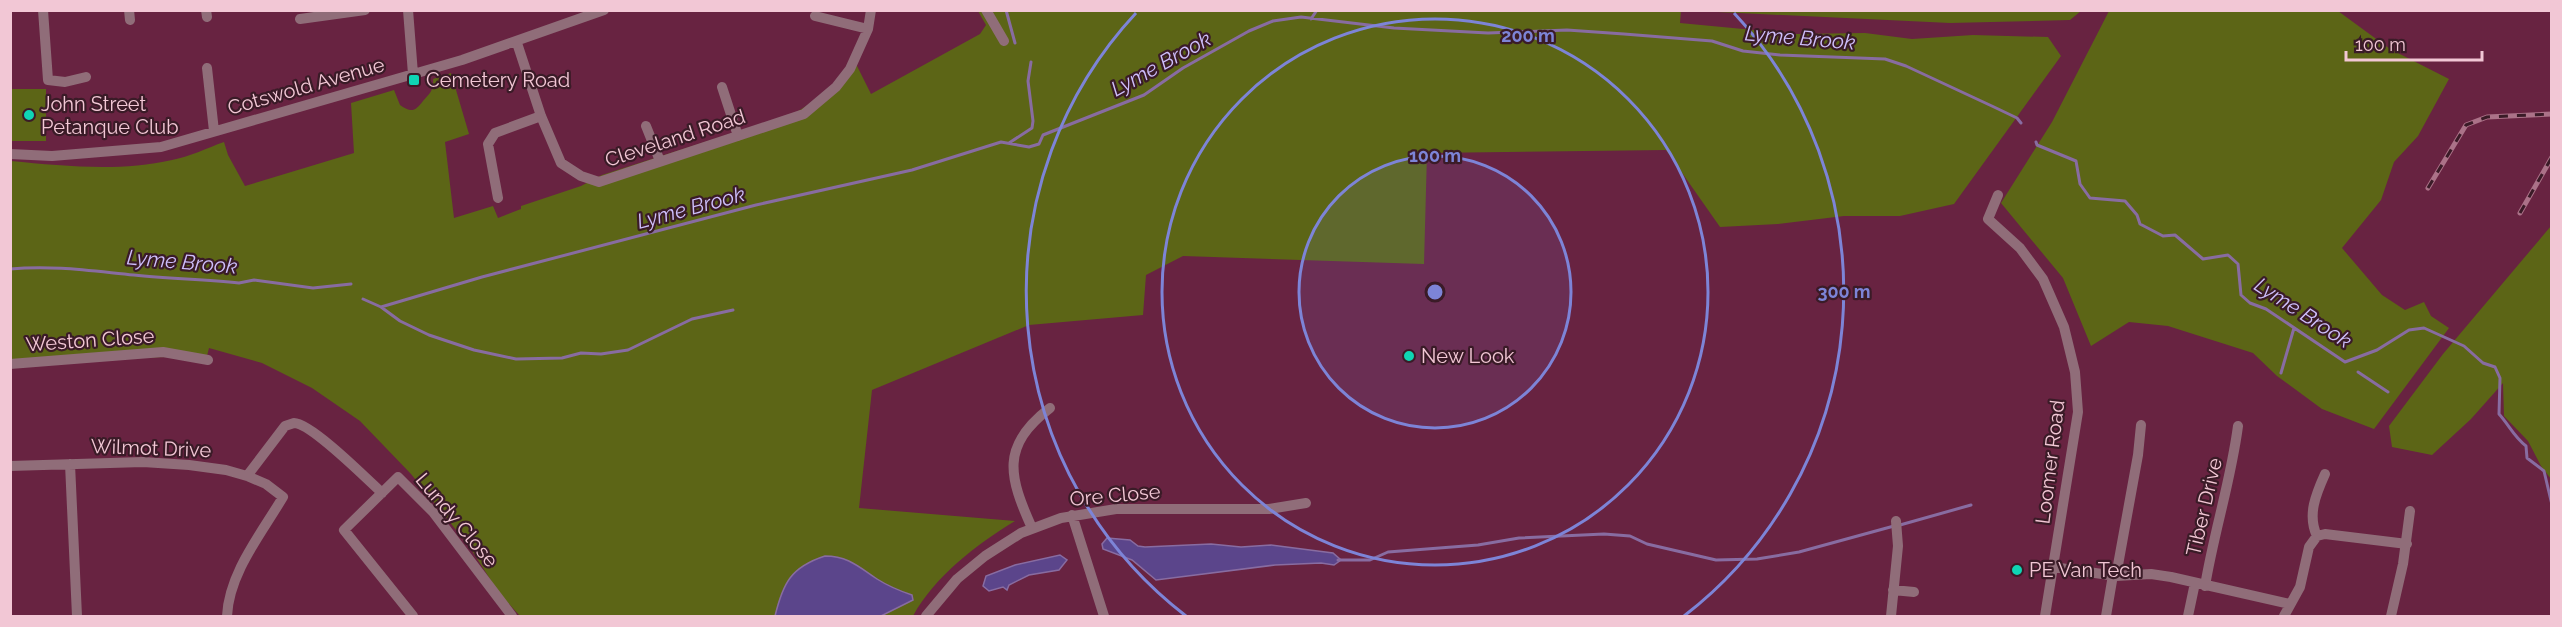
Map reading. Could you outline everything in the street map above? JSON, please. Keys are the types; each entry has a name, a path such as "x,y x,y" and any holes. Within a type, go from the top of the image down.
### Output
{"street":[{"path":"44,10 48,80 65,82 86,77"},
{"path":"300,19 365,10"},
{"path":"408,10 413,74"},
{"name":"Cotswold Avenue","path":"10,154 52,156 161,147 517,43 604,10"},
{"name":"Cleveland Road","path":"517,43 541,116 561,162 581,176 599,182 804,114 836,87 850,69 868,29 871,10"},
{"path":"986,10 1004,41"},
{"path":"815,16 868,29"},
{"path":"207,68 214,131"},
{"path":"722,87 738,136"},
{"path":"498,198 488,144 495,133 541,116"},
{"path":"646,126 660,161"},
{"name":"Loomer Road","path":"1998,195 1988,219 2020,248 2043,279 2064,327 2075,372 2078,412 2045,616"},
{"name":"Weston Close","path":"10,364 163,352 208,360"},
{"path":"1032,528 1015,487 1013,463 1020,439 1034,421 1050,408"},
{"path":"247,476 285,426 294,423 304,427 331,446 382,493"},
{"path":"2106,616 2144,431"},
{"name":"Tiber Drive","path":"2188,616 2200,584 2241,433"},
{"name":"Wilmot Drive","path":"10,465 143,462 189,465 226,470 266,484 283,497 234,580 228,601 227,616"},
{"path":"70,464 77,616"},
{"name":"Lundy Close","path":"414,616 344,530 398,477 432,512 512,616"},
{"path":"2318,536 2312,525 2312,515 2325,481"},
{"name":"Ore Close","path":"926,616 957,579 985,556 1032,528 1072,515 1116,509 1269,509 1306,503"},
{"path":"2391,616 2407,544 2410,511"},
{"path":"1072,515 1104,616"},
{"path":"1892,616 1898,546 1896,521"},
{"path":"2283,616 2300,587 2305,573 2309,547 2318,536 2325,534 2407,544"},
{"path":"2053,567 2115,575 2151,574 2290,604"},
{"path":"1893,590 1914,592"}],"green space":[{"path":"1681,10 1680,23 1795,34 1865,33 1912,39 1973,35 2048,37 2061,56 1954,204 1900,216 1844,216 1778,224 1720,227 1666,150 1427,153 1424,264 1183,256 1146,275 1143,315 1029,325 872,390 859,508 1015,521 958,562 922,601 913,616 520,616 499,593 469,546 411,474 360,421 312,388 262,363 209,348 207,356 11,361 11,161 92,167 132,166 178,159 224,142 228,155 245,186 354,153 351,103 394,90 400,105 413,110 431,91 433,79 451,73 469,134 445,142 454,218 493,206 498,218 521,209 521,206 581,186 602,175 795,113 822,96 856,64 871,94 980,34 986,25 978,11"},
{"path":"1697,11 2081,11 2070,20 1950,23"},
{"path":"2109,11 2338,11 2390,49 2449,79 2418,136 2394,162 2381,200 2342,248 2382,295 2405,310 2424,302 2431,316 2449,328 2374,429 2322,409 2277,376 2253,353 2168,326 2129,322 2091,346 2063,278 2001,203 2052,122"},
{"name":"John Street Petanque Club","path":"11,89 46,89 46,141 11,141"},
{"path":"2551,226 2551,479 2541,466 2528,441 2504,416 2503,383 2471,419 2432,455 2392,447 2389,426 2443,354"}],"shaded area":[{"path":"1107,538 1130,540 1138,546 1145,547 1211,544 1241,547 1271,545 1333,553 1341,560 1334,565 1321,563 1275,565 1156,580 1132,560 1103,549 1102,544"},
{"path":"1060,555 1067,560 1059,570 1029,575 1009,585 1007,590 1003,587 989,591 983,586 986,576 1015,565"},
{"path":"825,556 833,556 853,563 885,584 912,595 913,600 881,616 775,616 781,594 790,578 804,565"}],"waterway":[{"path":"1006,10 1015,43"},
{"path":"1311,19 1317,10"},
{"name":"Lyme Brook","path":"363,299 381,307 482,277 756,205 912,170 1001,142 1029,147 1039,144 1043,135 1144,95 1183,68 1249,31 1273,21 1301,17 1394,28 1488,33 1567,30 1624,34 1712,41 1743,51 1780,55 1885,59 1906,66 1994,107 2017,118 2021,123"},
{"path":"1009,143 1032,128 1028,81 1031,62"},
{"name":"Lyme Brook","path":"2036,142 2037,145 2076,161 2080,184 2090,198 2125,201 2137,215 2140,224 2163,236 2175,235 2203,259 2228,255 2238,264 2241,295 2250,303 2266,309 2345,362 2377,350 2409,330 2424,328 2464,346 2483,363 2495,367 2500,378 2499,414 2526,446 2527,458 2544,471 2552,505"},
{"name":"Lyme Brook","path":"10,269 72,269 239,283 254,280 313,288 351,284"},
{"path":"381,307 400,321 429,335 474,350 516,359 562,358 581,353 601,354 628,350 692,319 733,310"},
{"path":"2281,373 2294,328"},
{"path":"2358,372 2388,392"},
{"path":"1900,525 1971,505"},
{"path":"1338,560 1370,560 1388,552 1478,545 1519,538 1604,534 1630,536 1647,544 1716,560 1757,559 1799,552 1894,526"}],"railway":[{"path":"2428,188 2466,125 2487,117 2552,114"},
{"path":"2520,213 2552,157"}],"place":[{"name":"Cemetery Road","path":"414,80"},
{"name":"John Street Petanque Club","path":"29,115"},
{"name":"New Look","path":"1409,356"},
{"name":"PE Van Tech","path":"2017,570"}]}
